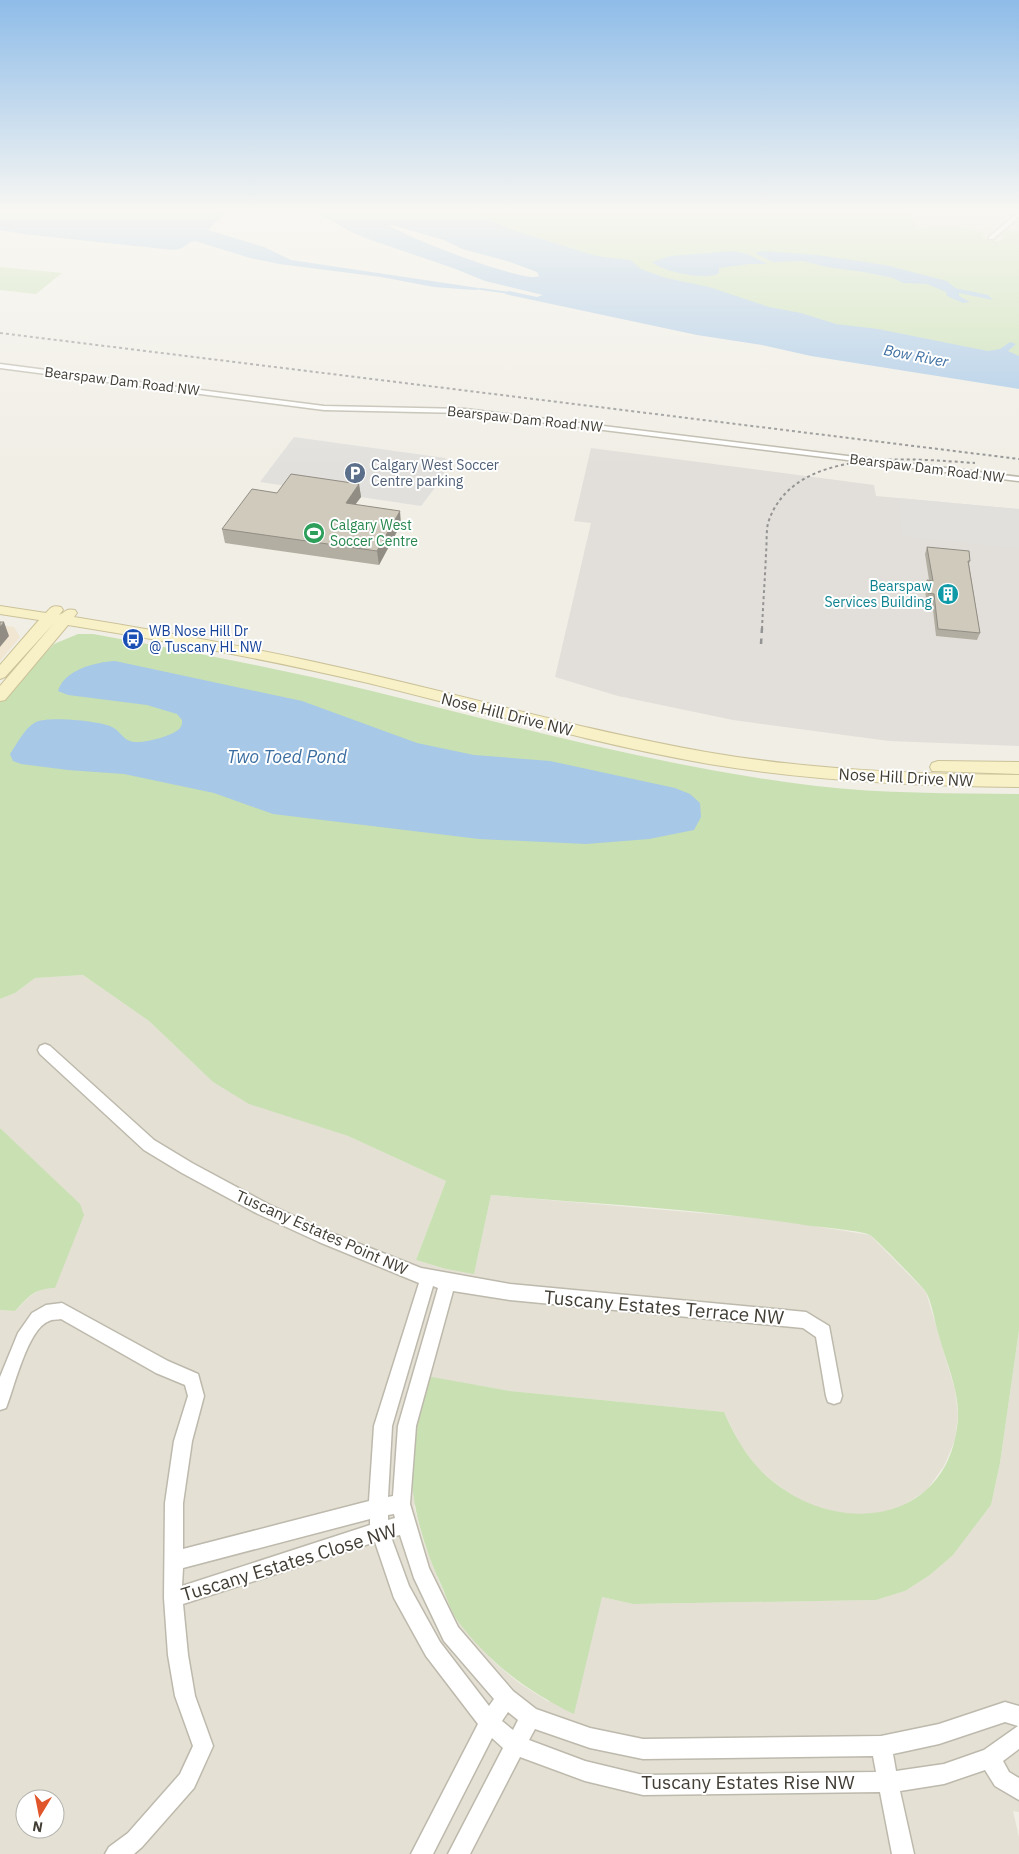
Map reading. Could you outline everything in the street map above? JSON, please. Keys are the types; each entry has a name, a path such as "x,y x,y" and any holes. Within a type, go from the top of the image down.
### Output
{"street":[{"name":"Bearspaw Dam Road NW","path":"0,366 324,408 465,411 1019,479"},
{"name":"Nose Hill Drive NW","path":"0,600 61,614 235,638 676,740 844,762 946,768 1019,768"},
{"name":"Nose Hill Drive NW","path":"0,612 61,614 94,625 277,658 594,735 709,758 866,776 1019,781"},
{"path":"0,612 23,619 34,627 34,634"},
{"path":"0,674 34,634 61,614"},
{"path":"0,696 26,666 61,614"},
{"path":"26,666 68,632 94,625"},
{"name":"Tuscany Estates Point NW","path":"45,1050 149,1145 187,1168 272,1214 324,1237 438,1280"},
{"name":"Tuscany Estates Terrace NW","path":"438,1280 510,1292 806,1320 823,1332 834,1396"},
{"name":"Tuscany Estates Rise NW","path":"438,1280 407,1426 401,1504 421,1571 450,1634 506,1698 530,1716 590,1738 643,1750 881,1746 939,1734 986,1716 1005,1712 1019,1716"},
{"name":"Tuscany Estates Rise NW","path":"438,1280 383,1426 378,1508 380,1531 400,1591 433,1649 489,1723 515,1745 584,1772 643,1785 889,1782 944,1774 990,1758 1018,1738 1019,1735"},
{"name":"Tuscany Estates Close NW","path":"0,1402 19,1349 30,1327 45,1314 62,1311 162,1367 192,1380 196,1396 183,1440 175,1494 173,1598 178,1655 185,1696 203,1746 187,1780 135,1840 116,1854"},
{"name":"Tuscany Estates Close NW","path":"173,1561 378,1508 401,1504"},
{"name":"Tuscany Estates Close NW","path":"173,1598 380,1531 406,1525"},
{"path":"422,1854 489,1723 506,1698"},
{"path":"459,1854 530,1716"},
{"path":"881,1746 903,1854"},
{"path":"990,1758 1002,1779 1019,1790"}],"shaded area":[{"name":"Calgary West Soccer Centre parking","path":"294,437 445,458 449,464 437,485 421,506 260,482"},
{"path":"591,448 874,485 876,496 1019,509 1019,746 889,741 733,720 618,696 555,677 591,523 574,521"},
{"path":"898,498 1019,509 1019,548 902,536"},
{"path":"0,625 14,627 20,637 0,661"},
{"path":"83,975 149,1021 213,1082 249,1103 348,1136 446,1181 416,1260 446,1269 474,1273 491,1195 770,1219 870,1235 926,1292 955,1390 958,1415 955,1440 944,1466 927,1490 904,1505 879,1514 847,1514 816,1507 793,1496 771,1480 755,1465 740,1444 724,1412 510,1391 475,1385 414,1506 423,1540 456,1619 493,1661 519,1683 549,1702 602,1597 633,1604 876,1600 905,1591 930,1575 953,1555 991,1505 1000,1463 1019,1330 1019,1812 1013,1811 1019,1837 1019,1854 0,1854 0,1310 15,1311 29,1297 43,1288 33,1160 0,1128 0,999 15,993 35,978"}],"green space":[{"path":"719,295 1019,295 1019,359 831,325"},
{"path":"78,634 93,634 270,668 594,746 704,769 816,786 866,790 917,793 1019,794 1019,1330 1000,1463 991,1505 953,1555 930,1575 905,1591 876,1600 633,1604 602,1597 574,1714 525,1686 482,1649 457,1620 451,1609 426,1548 415,1507 412,1486 412,1443 415,1414 426,1376 510,1391 724,1412 749,1457 771,1480 799,1499 829,1510 860,1514 889,1510 915,1499 936,1479 951,1452 958,1417 954,1386 928,1296 923,1288 888,1252 870,1235 866,1234 731,1215 491,1195 474,1274 446,1269 416,1260 446,1181 348,1136 249,1104 213,1082 149,1021 83,975 35,978 15,993 0,999 0,702 54,644"},
{"path":"0,1128 80,1204 84,1215 55,1288 48,1288 37,1292 15,1311 0,1310"}],"water":[{"name":"Bow River","path":"507,295 525,295 537,297 543,295 541,295 732,295 769,307 801,313 836,324 878,329 988,351 1000,349 1010,342 1016,344 1008,351 1019,356 1019,389 811,356 762,345 697,335"},
{"path":"947,295 959,295 970,302 963,303"},
{"path":"966,295 986,295 993,300"},
{"name":"Two Toed Pond","path":"115,661 302,701 417,743 474,755 550,761 675,788 690,794 700,803 701,817 694,830 649,839 586,844 479,839 273,814 214,793 124,774 68,770 21,764 13,761 10,754 22,736 32,724 43,720 74,720 106,725 114,728 128,740 135,742 149,741 177,731 182,725 182,720 177,714 147,705 68,695 58,691 61,684 73,673 90,665"}],"building":[{"name":"Calgary West Soccer Centre","path":"291,474 359,484 346,503 400,511 377,551 222,529 252,489 277,493"},
{"name":"Bearspaw Services Building","path":"927,547 969,551 970,561 968,561 980,633 938,629 934,594 928,593 927,580 933,581"}],"railway":[{"path":"0,333 1019,459"},
{"path":"762,629 768,523 781,498 802,480 828,469 857,462 920,460 975,463"},
{"path":"761,644 762,628"}],"place":[{"name":"Calgary West Soccer Centre parking","path":"355,473"},
{"name":"Calgary West Soccer Centre","path":"314,533"},
{"name":"Bearspaw Services Building","path":"948,594"},
{"name":"WB Nose Hill Dr @ Tuscany HL NW","path":"133,639"}]}
